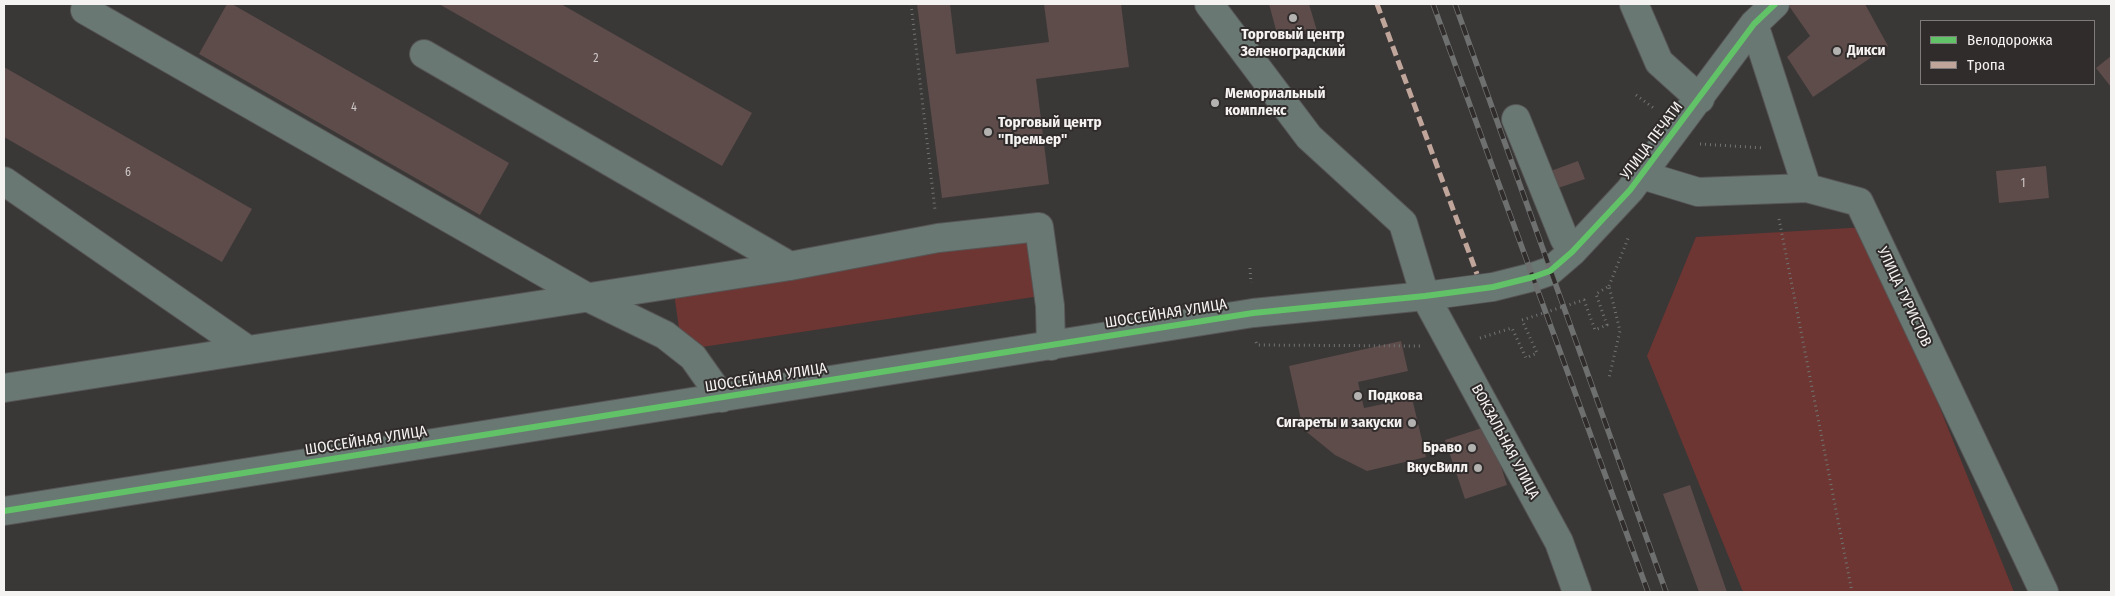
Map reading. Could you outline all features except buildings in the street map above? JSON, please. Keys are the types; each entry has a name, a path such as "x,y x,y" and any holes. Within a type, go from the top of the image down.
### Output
{"street":[{"name":"ВОКЗАЛЬНАЯ УЛИЦА","path":"1209,4 1309,137 1403,223 1425,296 1559,542 1578,592"},
{"path":"1634,4 1659,62 1700,99"},
{"name":"УЛИЦА ПЕЧАТИ","path":"1533,277 1550,271 1572,252 1642,175 1754,24 1775,4"},
{"path":"85,10 585,296 665,335 693,356 722,398"},
{"path":"1754,24 1807,188"},
{"path":"424,54 790,266"},
{"path":"1516,119 1564,238 1572,252"},
{"name":"УЛИЦА ТУРИСТОВ","path":"1642,175 1698,192 1807,188 1859,202 2044,592"},
{"path":"4,181 248,350"},
{"path":"4,388 585,296 790,266 938,238 1039,227 1050,306 1052,346"},
{"name":"ШОССЕЙНАЯ УЛИЦА","path":"4,511 1253,313 1425,296 1493,286 1533,277"}],"path":[{"path":"910,4 938,238"},
{"path":"1636,95 1691,135 1695,144 1766,149 1852,592"},
{"path":"1453,346 1512,328 1526,358 1537,353 1522,320 1584,300 1596,330 1606,325 1596,294 1609,286 1620,331 1609,378"}],"shaded area":[{"path":"1867,227 2014,592 1743,592 1647,356 1696,237"},
{"path":"1031,238 1040,296 682,350 674,293"}],"railway":[{"path":"1433,4 1648,592"},
{"path":"1455,4 1666,592"}],"marked path":[{"path":"1377,4 1477,274"}],"cycle path":[{"path":"4,511 1253,313 1425,296 1493,287 1533,277 1550,271 1572,252 1630,190 1754,24 1775,4"}],"place":[{"name":"Торговый центр Зеленоградский","path":"1293,18"},
{"name":"Дикси","path":"1837,51"},
{"name":"Мемориальный комплекс","path":"1215,103"},
{"name":"Торговый центр \"Премьер\"","path":"988,132"},
{"name":"Подкова","path":"1358,396"},
{"name":"Сигареты и закуски","path":"1412,423"},
{"name":"Браво","path":"1472,448"},
{"name":"ВкусВилл","path":"1478,468"}]}
